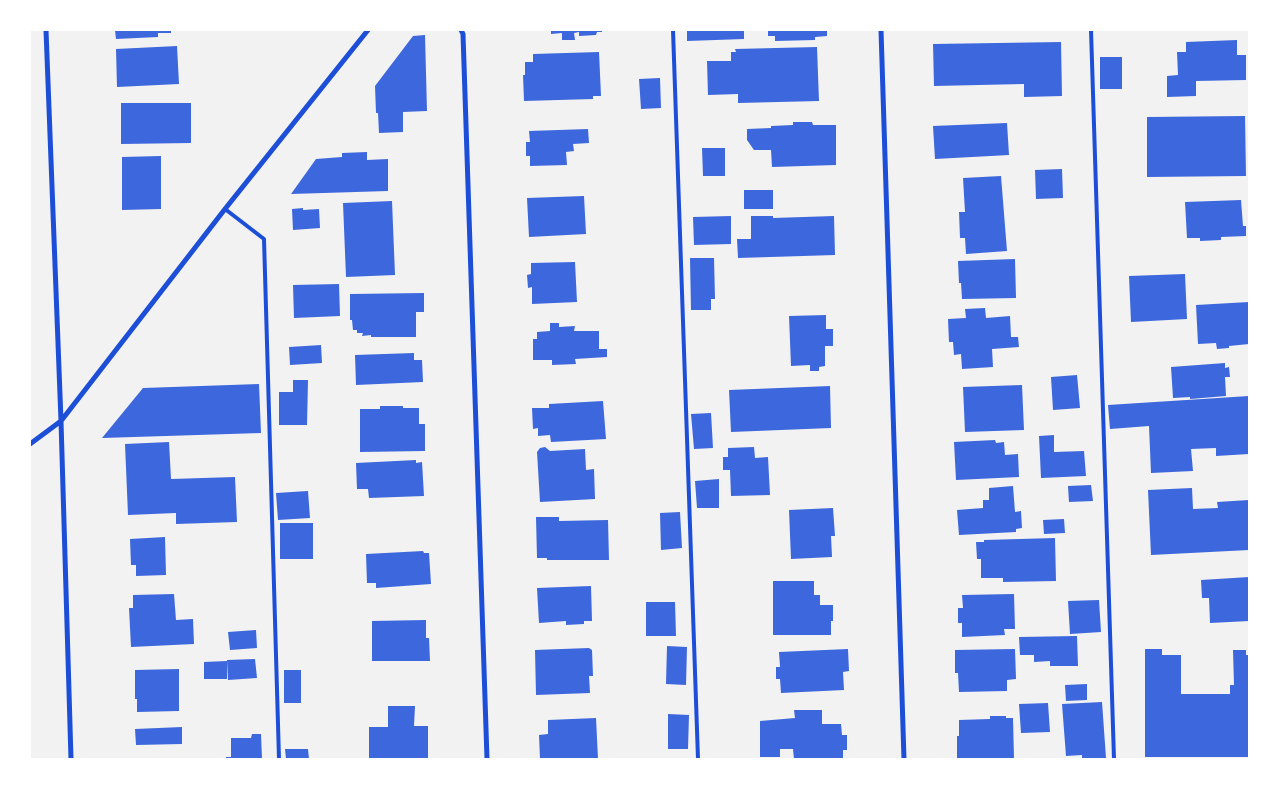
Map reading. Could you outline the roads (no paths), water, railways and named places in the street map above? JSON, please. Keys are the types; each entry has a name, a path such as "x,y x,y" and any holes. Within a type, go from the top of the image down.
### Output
{"street":[{"path":"46,30 71,759"},
{"path":"30,444 60,421 368,30"},
{"path":"462,30 487,759"},
{"path":"882,30 904,759"}],"lane":[{"path":"673,30 698,759"},
{"path":"1091,30 1114,759"},
{"path":"226,209 264,239 279,759"}]}
